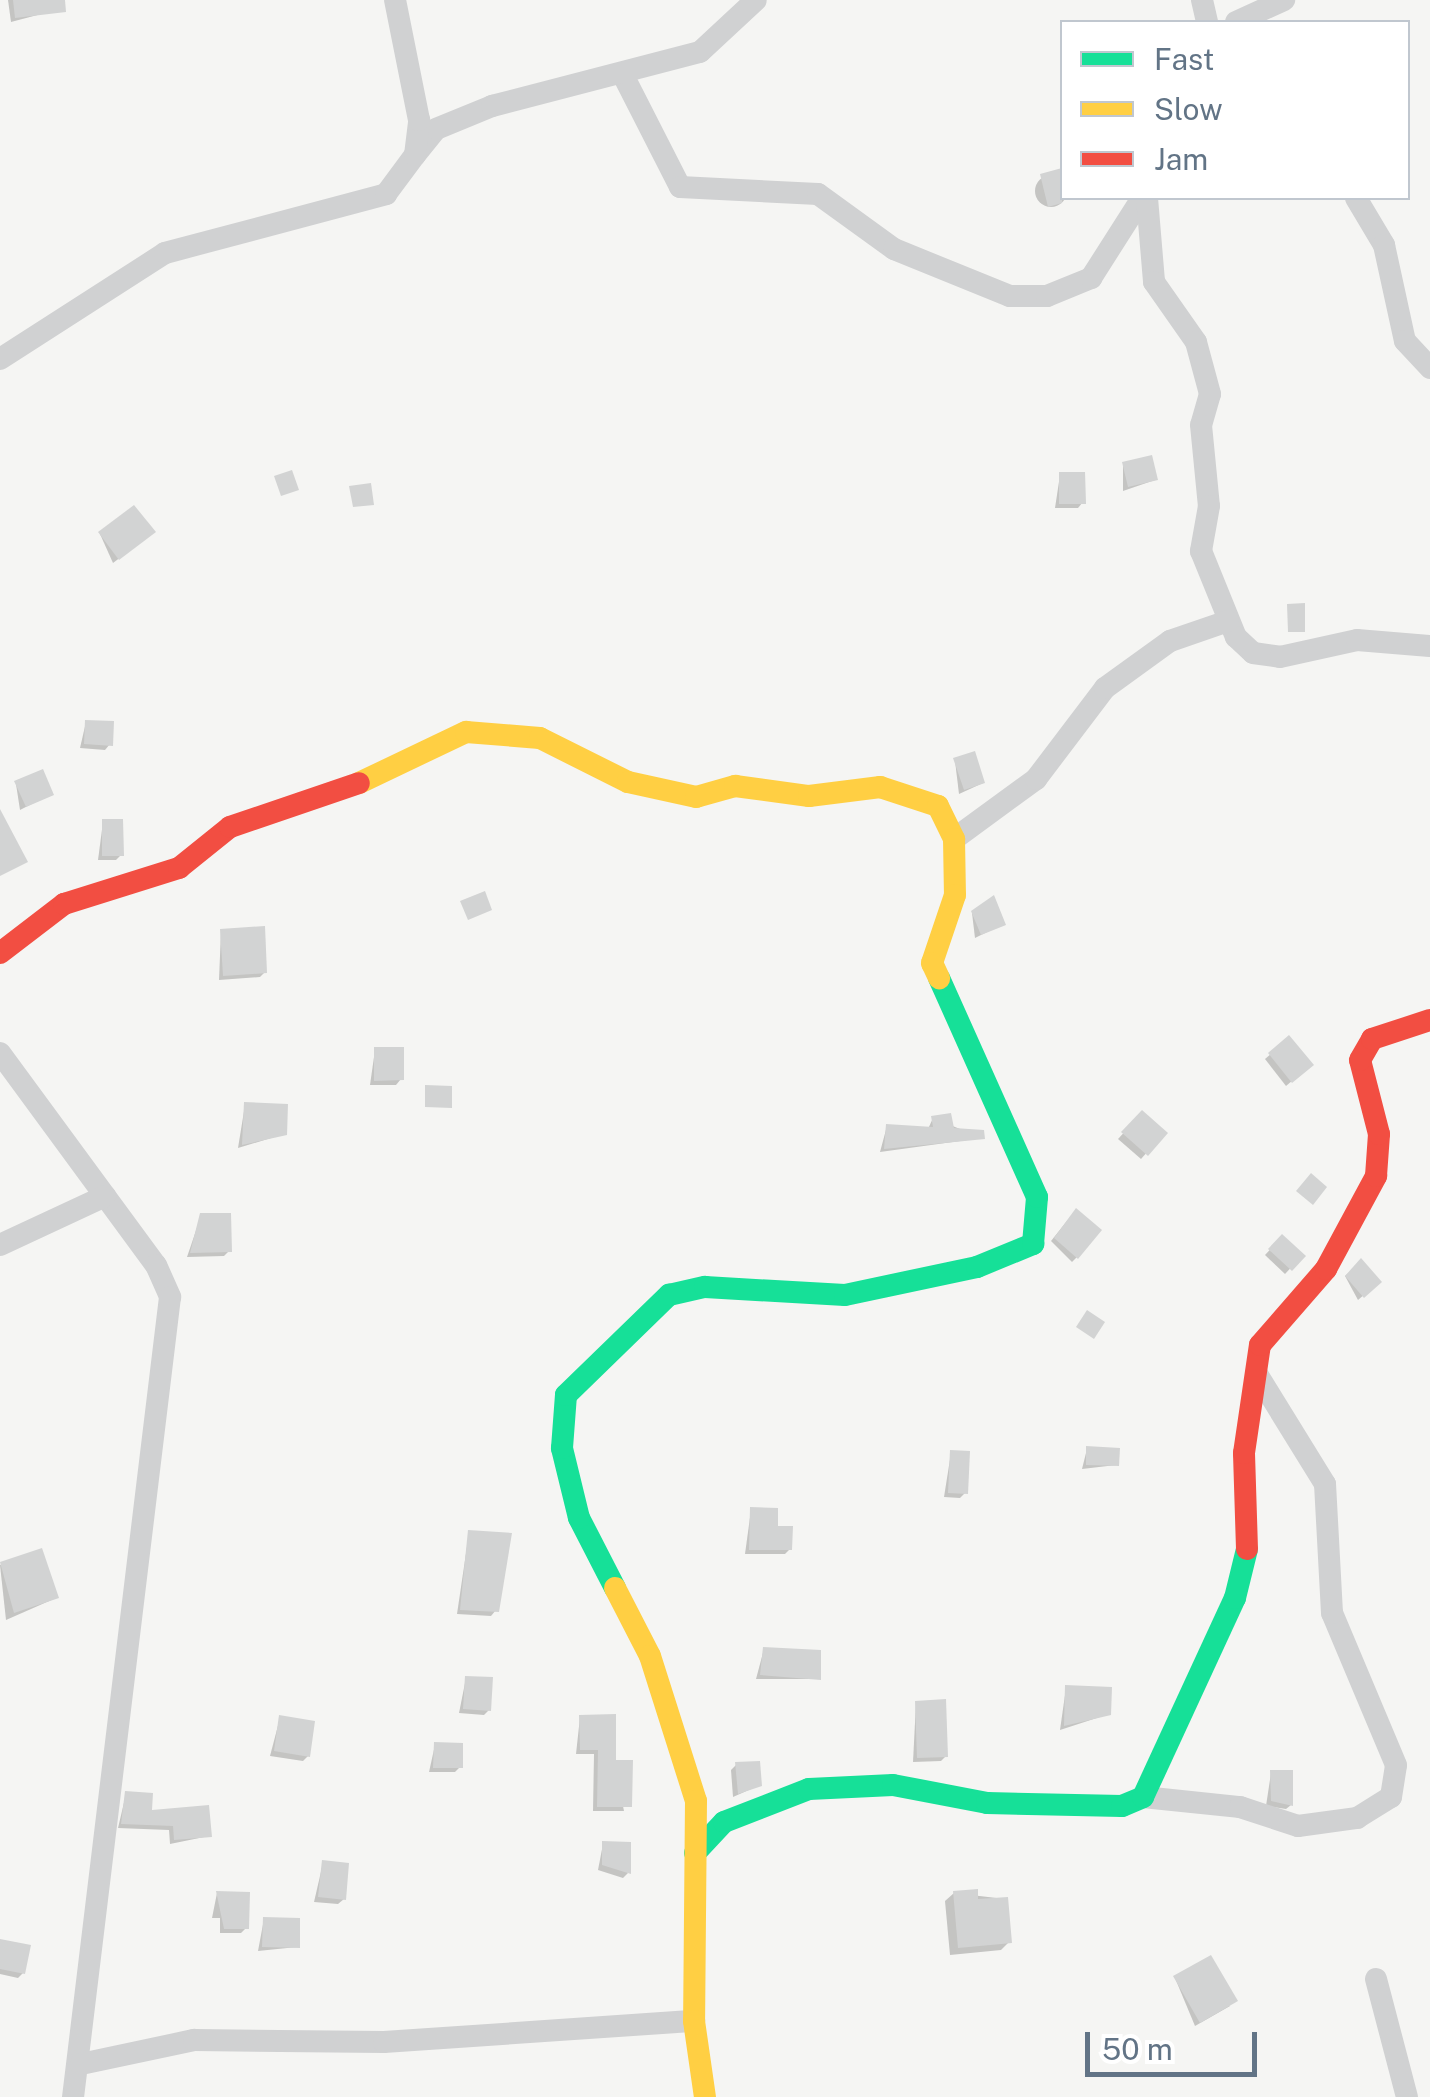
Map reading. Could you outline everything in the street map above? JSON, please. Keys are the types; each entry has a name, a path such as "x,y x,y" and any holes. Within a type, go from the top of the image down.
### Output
{"street":[{"path":"395,0 412,68 415,155"},
{"path":"0,359 165,253 386,194 436,129 478,112 700,52 756,0"},
{"path":"1240,20 1284,0"},
{"path":"622,73 680,187 818,194 894,249 1010,296 1047,296 1090,278 1144,200"},
{"path":"1145,200 1154,282 1196,342 1210,394 1201,425 1210,506 1201,551 1228,621 1253,652 1280,657 1357,640 1430,646"},
{"path":"1357,200 1384,245 1404,341 1430,368"},
{"path":"954,839 1036,779 1105,688 1170,641 1228,621"},
{"path":"0,953 64,904 179,868 230,827 315,804 466,732 540,738 628,782 696,798 735,786 809,796 880,787 916,793 938,806 954,839 955,895 932,963 1038,1197 1034,1244 977,1267 845,1295 705,1287 669,1295 566,1394 562,1448 579,1518 650,1656 696,1801 694,2021 705,2097"},
{"path":"1143,1797 1235,1598 1252,1526 1244,1452 1269,1325 1326,1269 1376,1176 1379,1134 1360,1060 1372,1039 1430,1020"},
{"path":"0,1053 156,1265 170,1298 170,1340 82,2064 72,2097"},
{"path":"0,1245 105,1196"},
{"path":"695,1853 724,1822 809,1789 893,1785 1006,1804 1122,1806 1143,1797 1240,1807 1298,1826 1356,1818 1391,1796 1396,1764 1332,1612 1325,1484 1258,1374"},
{"path":"1376,1979 1407,2097"},
{"path":"82,2064 194,2040 401,2041 694,2021"}],"building":[{"path":"13,0 65,0 66,12 15,18"},
{"path":"1060,169 1062,203 1048,207 1040,174"},
{"path":"1152,455 1158,480 1128,487 1122,462"},
{"path":"292,470 299,490 281,496 274,476"},
{"path":"1059,472 1085,472 1086,504 1059,504"},
{"path":"371,483 374,505 353,507 349,486"},
{"path":"134,505 156,532 119,560 98,532"},
{"path":"1305,603 1305,632 1288,632 1287,604"},
{"path":"85,720 114,721 113,746 84,744"},
{"path":"975,751 985,783 964,790 953,758"},
{"path":"43,769 54,795 26,807 14,781"},
{"path":"0,809 28,862 0,876"},
{"path":"102,819 123,819 124,856 102,856"},
{"path":"485,891 492,910 468,920 460,901"},
{"path":"994,895 1006,925 981,935 971,911"},
{"path":"265,926 267,973 223,976 220,929"},
{"path":"1289,1035 1314,1065 1292,1083 1268,1053"},
{"path":"374,1047 404,1047 404,1080 374,1081"},
{"path":"425,1085 452,1086 452,1108 425,1107"},
{"path":"244,1102 288,1104 287,1135 242,1145"},
{"path":"1142,1110 1168,1133 1148,1156 1121,1132"},
{"path":"951,1113 954,1128 984,1130 985,1139 884,1149 886,1124 933,1127 931,1116"},
{"path":"1311,1173 1327,1187 1313,1205 1296,1191"},
{"path":"1076,1208 1102,1230 1078,1259 1054,1238"},
{"path":"200,1213 231,1213 232,1252 190,1253"},
{"path":"1282,1234 1306,1256 1292,1271 1268,1249"},
{"path":"1361,1258 1382,1282 1364,1298 1345,1276"},
{"path":"1087,1310 1105,1322 1094,1339 1076,1327"},
{"path":"1086,1446 1120,1448 1119,1466 1086,1465"},
{"path":"950,1450 970,1451 968,1494 948,1493"},
{"path":"750,1507 778,1508 778,1526 793,1526 792,1550 749,1550"},
{"path":"468,1530 512,1533 499,1612 460,1610"},
{"path":"42,1548 59,1598 14,1613 0,1562"},
{"path":"763,1647 821,1650 821,1680 760,1675"},
{"path":"465,1676 493,1677 491,1711 463,1709"},
{"path":"1065,1685 1112,1687 1111,1715 1064,1726"},
{"path":"946,1699 948,1757 917,1758 915,1701"},
{"path":"616,1714 616,1760 633,1760 632,1807 597,1807 598,1750 580,1750 579,1715"},
{"path":"279,1715 315,1721 310,1757 274,1751"},
{"path":"434,1742 463,1743 463,1768 433,1768"},
{"path":"760,1761 762,1786 738,1794 735,1762"},
{"path":"1270,1770 1293,1770 1293,1806 1271,1801"},
{"path":"125,1791 153,1793 152,1810 209,1805 212,1837 174,1840 173,1826 121,1824"},
{"path":"602,1841 631,1842 631,1874 602,1865"},
{"path":"322,1860 349,1863 346,1900 318,1897"},
{"path":"978,1889 978,1899 1008,1897 1012,1943 958,1948 953,1891"},
{"path":"216,1891 250,1892 249,1929 224,1929"},
{"path":"263,1917 300,1918 300,1948 262,1947"},
{"path":"0,1939 31,1945 25,1974 0,1969"},
{"path":"1211,1955 1238,2001 1200,2023 1173,1976"}],"traffic: fast":[{"path":"615,1588 579,1518 562,1448 566,1395 669,1295 705,1287 845,1295 977,1267 1033,1244 1037,1197 939,978"},
{"path":"695,1853 724,1822 809,1789 893,1785 987,1803 1122,1806 1143,1797 1235,1598 1247,1549"}],"traffic: slow":[{"path":"359,783 466,732 540,738 628,782 696,797 735,786 809,796 880,787 938,806 954,839 955,895 932,963 939,978"},
{"path":"615,1588 650,1656 696,1801 694,2021 705,2097"}],"traffic: jam":[{"path":"0,953 64,904 179,868 230,827 359,783"},
{"path":"1247,1549 1244,1453 1260,1345 1326,1269 1376,1176 1379,1134 1360,1060 1372,1039 1430,1020"}]}
